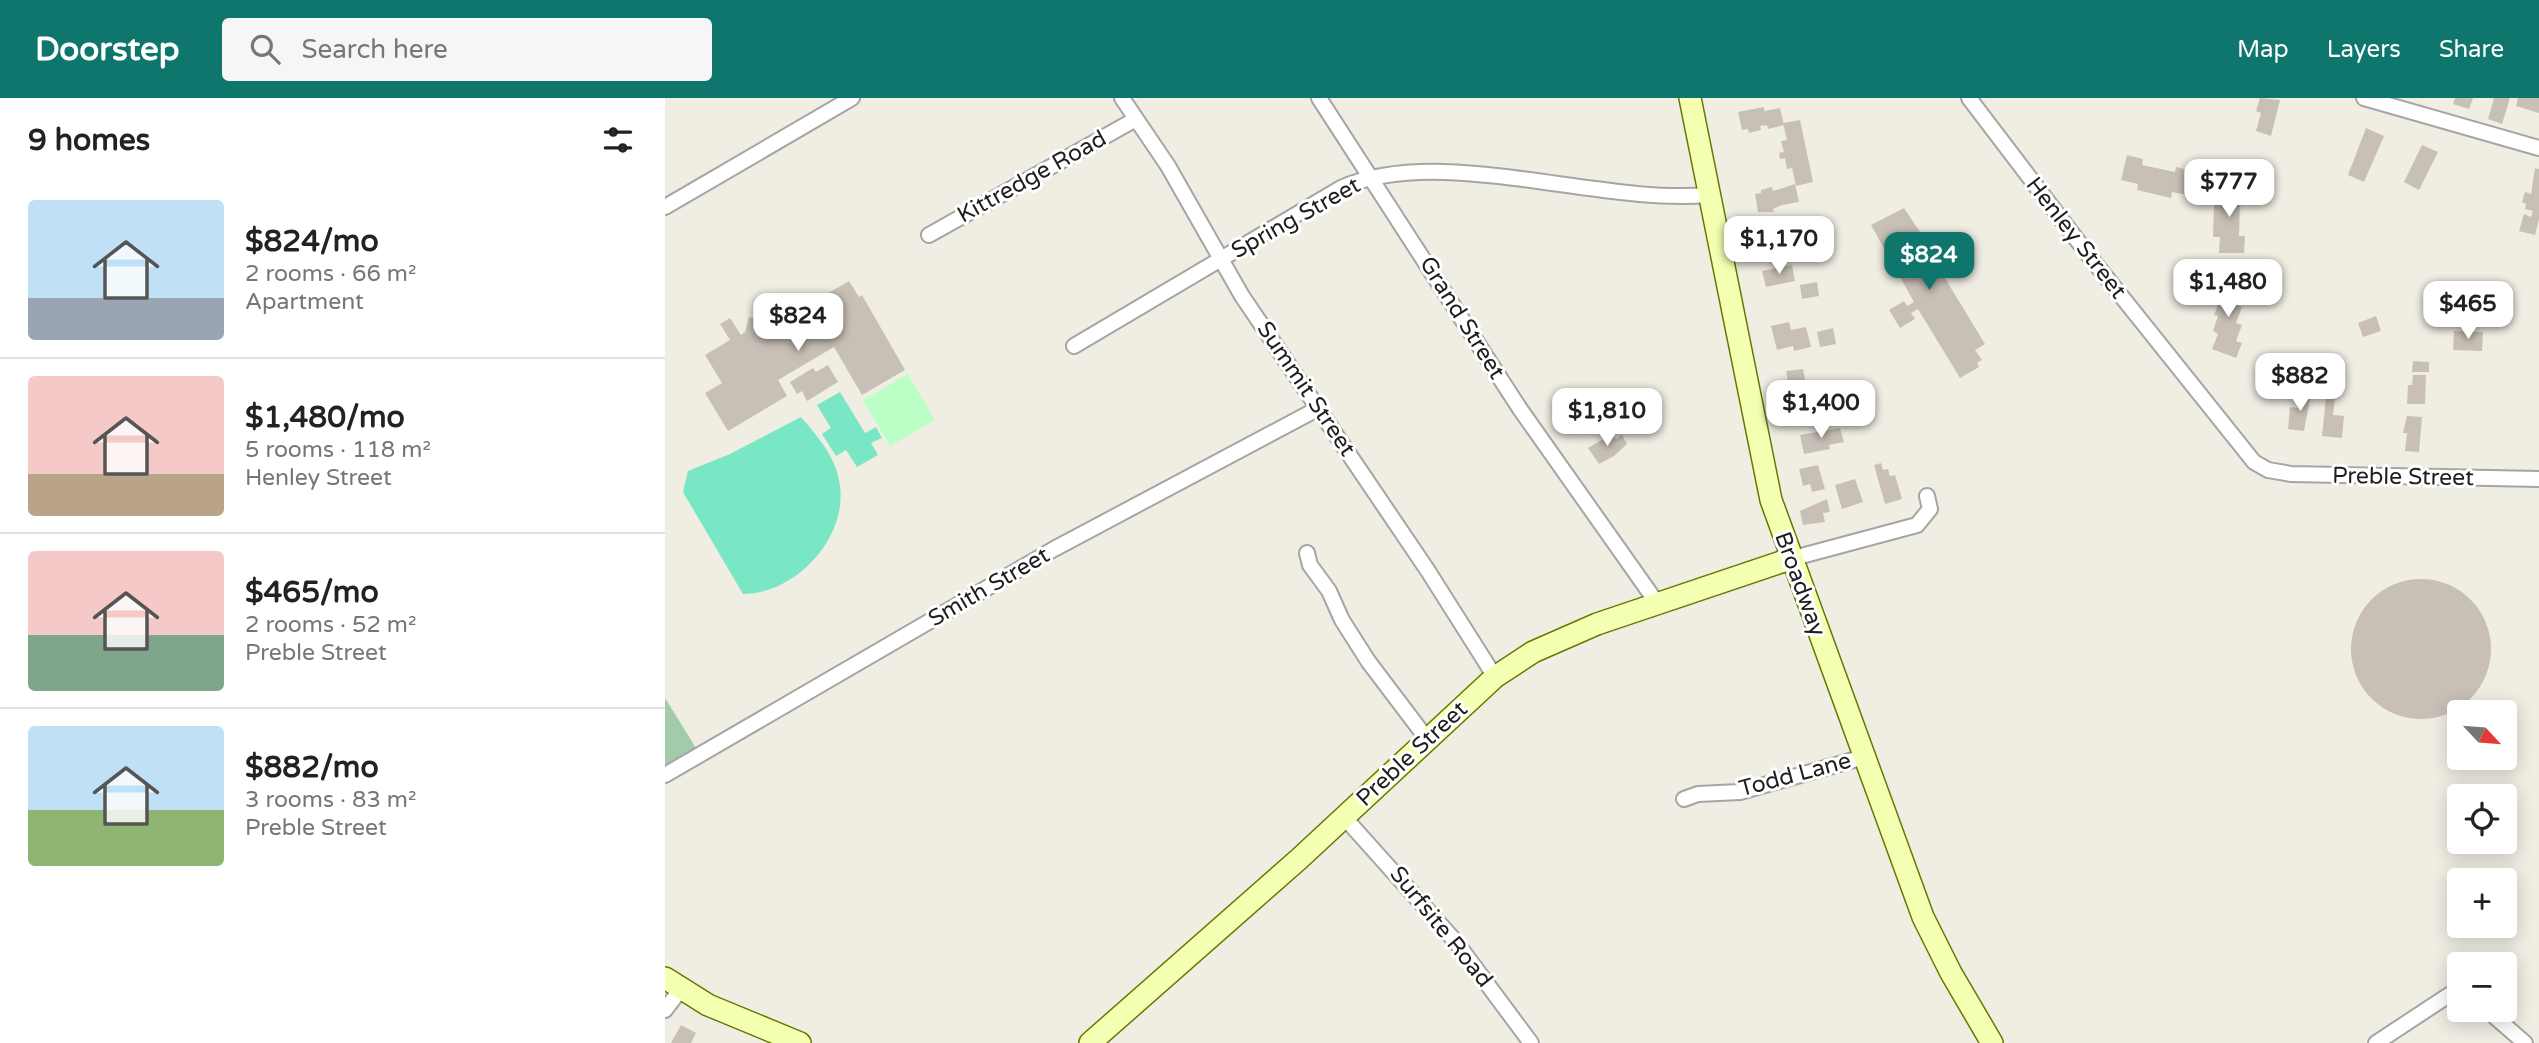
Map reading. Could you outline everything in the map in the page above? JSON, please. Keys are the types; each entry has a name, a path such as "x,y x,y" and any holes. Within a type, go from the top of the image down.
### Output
{"street":[{"path":"665,207 852,98"},
{"name":"Summit Street","path":"1122,98 1168,166 1221,261 1495,677"},
{"name":"Grand Street","path":"1319,98 1520,409 1657,603"},
{"name":"Broadway","path":"1690,98 1771,500 1790,559 1932,936 1992,1043"},
{"name":"Henley Street","path":"1969,98 2235,440 2254,462 2268,470"},
{"path":"2364,98 2539,148"},
{"name":"Kittredge Road","path":"929,235 1136,119"},
{"name":"Spring Street","path":"1074,346 1341,188 1371,176 1439,173 1615,192 1709,195"},
{"name":"Smith Street","path":"665,775 1055,549 1319,408"},
{"name":"Preble Street","path":"2268,470 2311,475 2539,479"},
{"path":"1790,559 1917,525 1930,509 1927,496"},
{"path":"1307,553 1310,565 1329,591 1342,620 1368,661 1427,739"},
{"name":"Preble Street","path":"1090,1043 1344,817 1495,677 1556,640 1790,559"},
{"name":"Todd Lane","path":"1684,799 1698,794 1740,792 1864,757"},
{"name":"Surfsite Road","path":"1344,817 1456,942 1531,1043"},
{"path":"665,1010 673,984 725,1013 800,1043"},
{"path":"2377,1043 2447,998"},
{"path":"2501,1022 2525,1043"}],"green space":[{"path":"908,374 935,420 890,446 863,400"},
{"path":"840,392 865,433 876,427 882,438 871,443 878,455 857,467 846,450 836,456 822,434 831,428 817,405"},
{"path":"801,417 826,448 835,466 840,486 840,506 835,525 814,560 798,574 781,585 762,592 743,594 683,492 688,471 730,454"},
{"path":"665,698 696,748 665,767"}],"building":[{"path":"2260,98 2280,100 2271,136 2256,131 2261,113 2256,111"},
{"path":"2455,98 2473,98 2469,109 2453,104"},
{"path":"2494,98 2510,98 2502,124 2488,119"},
{"path":"2518,98 2539,98 2539,113 2516,106"},
{"path":"1764,107 1764,111 1780,108 1784,125 1768,129 1767,125 1760,126 1761,130 1749,133 1748,129 1742,130 1738,112"},
{"path":"1800,120 1813,182 1796,186 1792,168 1787,169 1785,158 1780,159 1779,153 1784,152 1781,141 1787,140 1783,123"},
{"path":"2366,128 2384,136 2364,182 2348,175"},
{"path":"2422,145 2438,152 2419,190 2404,182"},
{"path":"2127,155 2143,159 2142,165 2175,172 2176,167 2193,171 2187,195 2172,192 2171,198 2137,190 2138,184 2121,180"},
{"path":"2535,168 2539,169 2539,219 2535,235 2519,231 2524,214 2531,217 2533,211 2525,209 2526,204 2522,202 2525,192 2531,194"},
{"path":"1795,184 1799,202 1782,205 1773,209 1774,212 1758,212 1755,194 1772,187 1773,191"},
{"path":"2221,185 2246,186 2246,202 2240,202 2239,236 2245,236 2244,253 2219,253 2220,237 2213,237 2214,203 2220,203"},
{"path":"1904,208 1985,344 1975,350 1982,360 1977,363 1979,367 1960,378 1918,309 1911,313 1915,319 1900,328 1889,310 1904,301 1907,306 1914,302 1871,225"},
{"path":"1792,265 1795,281 1766,287 1762,271"},
{"path":"2220,280 2243,289 2237,305 2242,307 2236,323 2242,325 2236,341 2242,343 2236,358 2212,349 2218,334 2213,331 2218,316 2214,315 2220,299 2214,296"},
{"path":"849,281 859,297 862,295 905,370 862,395 834,347 778,380 787,396 728,431 705,393 722,383 705,355 730,340 720,324 730,318 741,335 745,332 749,317 776,324"},
{"path":"1817,282 1819,296 1802,299 1800,285"},
{"path":"2376,316 2381,331 2363,337 2358,323"},
{"path":"1789,322 1791,330 1806,327 1811,347 1794,351 1793,346 1777,350 1771,326"},
{"path":"1833,328 1836,344 1820,347 1817,332"},
{"path":"2454,331 2483,332 2482,351 2453,350"},
{"path":"2271,360 2287,362 2286,391 2266,388"},
{"path":"2413,361 2429,362 2429,372 2412,372"},
{"path":"828,365 838,382 807,401 802,391 797,394 790,382 813,368 816,372"},
{"path":"1803,369 1807,390 1790,393 1786,371"},
{"path":"2413,375 2426,375 2425,404 2407,404 2408,385 2412,385"},
{"path":"1826,388 1828,398 1814,401 1812,391"},
{"path":"2300,391 2311,393 2304,431 2288,429 2290,407 2298,408"},
{"path":"2326,397 2335,398 2333,415 2344,416 2342,438 2322,436"},
{"path":"1861,403 1864,420 1847,423 1843,407"},
{"path":"2407,416 2422,417 2419,452 2405,451 2407,433 2403,433"},
{"path":"1840,428 1844,442 1829,445 1830,449 1804,454 1800,435"},
{"path":"1612,434 1616,439 1622,435 1627,444 1614,456 1599,464 1588,448"},
{"path":"1881,463 1883,470 1888,469 1890,476 1895,475 1902,499 1885,504 1874,465"},
{"path":"1818,465 1825,489 1812,492 1810,484 1803,486 1799,469"},
{"path":"1855,479 1863,502 1842,509 1835,485"},
{"path":"1827,499 1830,512 1823,513 1825,522 1803,525 1800,511"},
{"path":"2407,580 2435,580 2460,591 2471,599 2479,610 2490,635 2490,663 2479,688 2470,700 2447,700 2447,714 2435,718 2407,718 2382,707 2371,699 2363,688 2352,663 2352,635 2363,610 2371,599 2382,591"},
{"path":"681,1025 696,1033 691,1043 671,1043"}]}
